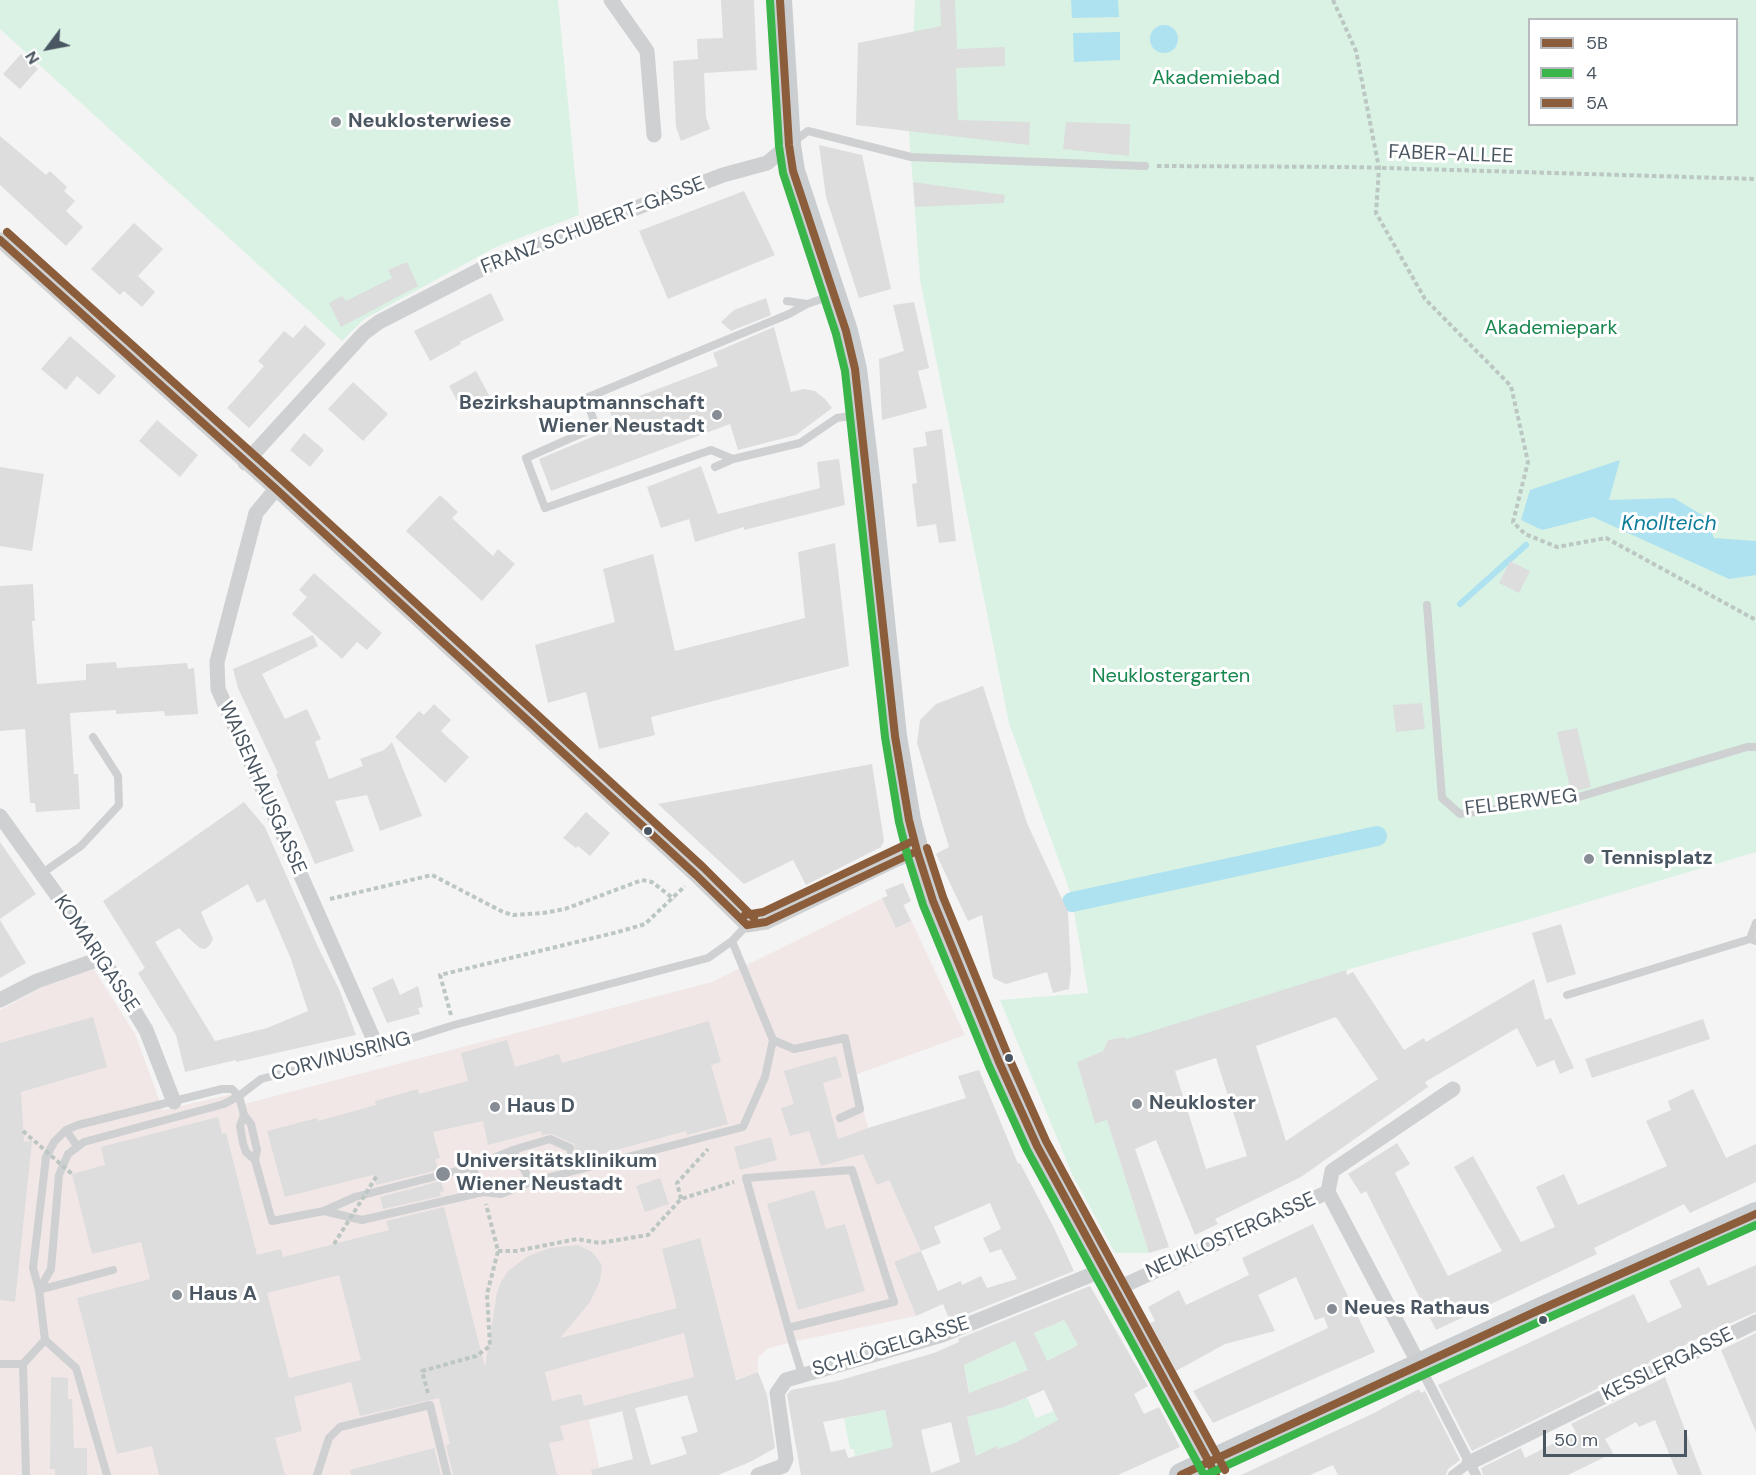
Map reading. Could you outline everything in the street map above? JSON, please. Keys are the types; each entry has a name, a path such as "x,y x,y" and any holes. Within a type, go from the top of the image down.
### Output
{"main road":[{"path":"780,0 789,145 793,171 851,350 861,414 894,736 917,851 933,901 999,1062 1037,1146 1213,1469"},
{"path":"1181,1475 1213,1469 1420,1366 1537,1311 1756,1214"}],"street":[{"path":"612,0 647,51 654,135"},
{"name":"FRANZ SCHUBERT-GASSE","path":"245,463 364,333 379,322 499,260 723,175 767,163 789,145"},
{"path":"0,240 276,489 696,875 747,925 766,922 917,851"},
{"name":"WAISENHAUSGASSE","path":"276,489 256,513 217,662 218,689 378,1049"},
{"name":"KOMARIGASSE","path":"0,816 102,958 146,1030 174,1102"},
{"path":"0,1000 37,981 102,958"},
{"name":"NEUKLOSTERGASSE","path":"1108,1280 1328,1192 1332,1171 1453,1089"},
{"path":"1328,1192 1473,1469"},
{"name":"SCHLÖGELGASSE","path":"758,1475 785,1470 786,1459 777,1393 786,1380 942,1335 1108,1280"},
{"name":"KESSLERGASSE","path":"1453,1475 1473,1469 1756,1322"}],"lane":[{"path":"789,145 808,131 911,156 1144,166"},
{"path":"733,459 711,450 545,508 526,458 596,427 586,398 789,314 807,304 835,295"},
{"path":"787,301 807,304"},
{"path":"716,467 733,459 800,443 837,418 861,414"},
{"name":"FELBERWEG","path":"1427,605 1442,798 1460,814 1572,799 1747,747 1756,747"},
{"path":"41,873 81,846 119,805 118,776 93,737"},
{"path":"1567,995 1753,940 1756,923"},
{"name":"CORVINUSRING","path":"77,1146 84,1142 224,1104 261,1079 708,958 732,941 747,925"},
{"path":"324,1211 362,1220 483,1192 501,1194 531,1182 743,1127 765,1077 773,1040 732,941"},
{"path":"773,1040 794,1049 845,1038 860,1109 840,1118"},
{"path":"108,1475 76,1368 45,1340 39,1290 33,1268 46,1157 54,1142 66,1130 222,1089 232,1089 239,1096 244,1115 240,1126 243,1143 246,1152 255,1160 272,1221 324,1211 355,1197 472,1167 513,1150 550,1139 570,1148 576,1170"},
{"path":"39,1290 51,1269 59,1174 68,1154 77,1146 66,1130"},
{"path":"513,1150 531,1182"},
{"path":"472,1167 483,1192"},
{"path":"788,1328 894,1302 852,1170 746,1178 788,1328 802,1374"},
{"path":"39,1290 113,1270"},
{"path":"26,1475 23,1364 45,1340"},
{"path":"0,1364 23,1364"},
{"path":"317,1475 329,1438 340,1427 430,1405 447,1475"}],"path":[{"path":"1333,0 1356,51 1380,168 1376,213 1425,300 1512,386 1528,462 1513,522 1525,534 1557,547 1606,538 1756,620"},
{"name":"FABER-ALLEE","path":"1144,166 1352,167 1756,179"},
{"path":"314,904 432,875 513,915 543,914 565,909 642,880 652,882 674,899"},
{"path":"454,1025 440,975 645,924 686,886"},
{"path":"23,1131 72,1174"},
{"path":"681,1198 677,1183 704,1155"},
{"path":"334,1244 378,1173"},
{"path":"498,1251 516,1251 577,1239 600,1243 648,1235 681,1198 746,1178"},
{"path":"430,1405 422,1371 476,1356 490,1346 487,1294 498,1251 483,1192"}],"shaded area":[{"name":"Universitätsklinikum Wiener Neustadt","path":"903,883 911,901 904,905 965,1035 855,1075 868,1128 921,1251 894,1263 916,1316 769,1348 758,1357 758,1372 687,1395 589,1420 601,1475 0,1475 0,1010 45,986 93,968 135,1034 163,1110 237,1093 244,1104 712,982 887,896 885,890"}],"green space":[{"name":"Neuklosterwiese","path":"0,0 558,0 579,215 496,247 364,319 342,341 0,29"},
{"path":"915,0 1756,0 1756,852 1520,922 1346,970 1136,1037 1134,1044 1124,1037 1108,1040 1103,1051 1078,1062 1095,1124 1107,1120 1149,1253 1115,1253 1072,1174 1000,1000 1088,993 1071,894 1009,723 920,279 909,132"},
{"path":"1064,1320 1078,1345 1033,1368 993,1383 986,1412 1027,1397 1036,1418 1054,1411 1066,1437 1051,1424 1015,1443 998,1449 997,1447 976,1456 967,1417 974,1415 964,1365 1015,1341 1037,1340 1034,1333"},
{"path":"854,1408 875,1412 885,1410 895,1453 877,1459 875,1451 855,1456 854,1449 850,1449 844,1418 856,1416"}],"water":[{"path":"1071,0 1118,0 1119,17 1072,18"},
{"path":"1164,25 1174,29 1178,39 1174,49 1164,53 1154,49 1150,39 1154,29"},
{"path":"1120,32 1120,60 1074,62 1073,33"},
{"name":"Knollteich","path":"1620,460 1609,500 1674,498 1705,517 1714,538 1756,541 1756,575 1729,579 1593,517 1542,530 1521,520 1530,490"}],"building":[{"path":"721,0 754,0 757,70 704,73 706,117 710,129 681,141 676,127 673,61 698,59 697,39 723,38"},
{"path":"940,0 955,0 957,49 1005,47 1005,66 956,68 958,120 1030,122 1029,145 856,125 858,43 941,26"},
{"path":"21,54 38,69 20,89 3,74"},
{"path":"1066,122 1130,124 1129,156 1063,149"},
{"path":"0,136 46,175 50,171 67,187 64,191 75,201 66,211 83,227 66,246 0,185"},
{"path":"819,145 862,155 891,289 859,298 826,197"},
{"path":"913,182 1005,195 1004,203 915,207"},
{"path":"744,191 775,255 668,299 639,231"},
{"path":"134,223 163,249 138,276 155,292 142,307 124,291 120,295 91,269"},
{"path":"407,262 418,286 341,327 329,303 342,296 346,301 392,278 388,270"},
{"path":"491,293 504,320 460,342 461,344 430,361 414,331"},
{"path":"766,298 771,315 731,331 721,322 734,310"},
{"path":"914,302 929,368 918,371 927,408 882,420 879,359 904,351 893,305"},
{"path":"305,325 326,344 249,428 227,408 264,366 258,361 284,331 293,338"},
{"name":"Bezirkshauptmannschaft Wiener Neustadt","path":"774,327 791,392 804,389 815,391 832,408 796,435 738,450 730,424 551,491 539,459 604,432 602,425 614,421 608,408 718,366 713,353"},
{"path":"70,336 116,376 99,395 77,376 66,390 41,369"},
{"path":"476,371 490,397 463,412 449,386"},
{"path":"353,382 388,414 363,441 328,409"},
{"path":"157,420 198,455 180,477 139,441"},
{"path":"942,429 956,541 939,543 936,524 917,527 912,484 917,483 913,448 927,446 925,432"},
{"path":"304,433 324,450 310,467 290,450"},
{"path":"839,459 845,505 744,530 744,527 695,542 689,519 661,528 647,487 701,466 718,514 820,488 817,462"},
{"path":"0,467 44,474 32,551 0,546"},
{"path":"440,495 458,512 452,518 493,556 498,549 515,564 482,601 406,531"},
{"path":"835,543 849,666 651,717 655,735 599,749 586,692 548,703 535,645 615,622 603,569 653,554 675,651 805,618 798,552"},
{"path":"1510,561 1530,571 1519,593 1499,583"},
{"path":"314,573 382,633 367,650 357,642 342,659 292,614 307,597 299,590"},
{"path":"33,584 35,621 32,621 37,684 86,680 86,664 116,662 117,668 187,663 188,669 194,668 198,714 165,716 164,711 116,714 116,710 70,713 74,774 78,774 80,809 36,812 35,803 30,803 25,729 0,731 0,586"},
{"path":"313,635 318,646 262,674 285,719 307,709 321,739 315,742 329,779 363,766 360,759 384,750 392,742 422,816 380,831 367,795 335,801 354,851 315,864 276,774 278,773 238,688 233,669"},
{"path":"983,686 1027,823 1068,912 1071,971 1069,989 1053,993 1047,972 1006,984 993,978 982,915 968,921 936,854 949,847 917,743 920,720 936,704"},
{"path":"1422,703 1425,729 1396,732 1393,705"},
{"path":"434,704 451,720 441,731 469,757 445,783 395,737 419,711 424,715"},
{"path":"1577,728 1591,787 1571,792 1557,732"},
{"path":"872,764 884,841 881,847 806,885 793,860 744,884 658,804"},
{"path":"244,802 265,827 339,989 356,1035 185,1072 176,1035 138,973 145,968 103,901","holes":["248,884 257,903 265,899 291,959 308,1011 267,1028 215,1041 155,942 179,928 200,948 205,949 213,939 201,912"]},
{"path":"586,812 610,833 590,856 563,838"},
{"path":"0,842 36,894 0,919"},
{"path":"903,883 911,901 903,905 911,921 896,928 882,898 888,896 885,890"},
{"path":"0,920 26,963 0,978"},
{"path":"1561,924 1576,974 1547,983 1532,933"},
{"name":"Neukloster","path":"1346,970 1347,975 1353,972 1404,1050 1424,1038 1426,1042 1534,979 1545,1020 1551,1018 1574,1068 1560,1074 1554,1060 1537,1067 1517,1028 1425,1082 1428,1087 1301,1177 1215,1219 1218,1224 1195,1235 1156,1140 1135,1149 1169,1247 1149,1253 1107,1120 1095,1124 1077,1062 1103,1051 1108,1040 1124,1037 1127,1039","holes":["1336,1017 1378,1079 1286,1141 1256,1046","1216,1058 1247,1156 1206,1169 1175,1071"]},
{"path":"393,978 400,995 418,986 423,1007 418,1008 420,1014 387,1023 372,988"},
{"path":"93,1017 107,1067 21,1092 24,1142 32,1141 15,1302 0,1300 0,1043"},
{"path":"1703,1019 1710,1039 1592,1078 1585,1059"},
{"name":"Haus D","path":"709,1021 721,1062 711,1065 728,1124 687,1135 686,1131 579,1160 574,1144 552,1134 542,1135 541,1131 488,1145 483,1121 433,1132 440,1158 435,1159 438,1170 376,1185 373,1175 285,1197 267,1131 317,1118 318,1121 376,1105 375,1101 418,1089 419,1094 468,1081 461,1053 507,1040 515,1067 559,1054 562,1063"},
{"path":"836,1056 842,1077 823,1083 838,1139 966,1098 958,1076 979,1070 1018,1164 1020,1163 1074,1271 950,1321 943,1304 916,1316 894,1262 921,1251 889,1180 877,1185 863,1154 821,1166 809,1131 790,1136 781,1108 794,1104 784,1071","holes":["990,1203 1001,1229 983,1238 990,1253 1001,1249 1017,1279 987,1288 981,1276 962,1285 961,1281 938,1291 921,1251 941,1243 934,1227"]},
{"path":"1693,1089 1726,1158 1756,1144 1756,1182 1690,1213 1684,1204 1594,1248 1597,1254 1436,1330 1366,1191 1361,1194 1348,1174 1397,1143 1410,1164 1395,1173 1448,1276 1502,1251 1454,1167 1473,1156 1521,1242 1555,1227 1536,1187 1564,1174 1578,1205 1667,1166 1646,1121 1671,1110 1668,1101"},
{"path":"218,1117 222,1134 226,1133 257,1255 281,1249 283,1257 389,1230 386,1221 444,1207 485,1367 497,1293 501,1282 508,1271 528,1256 550,1248 578,1245 592,1252 602,1265 600,1281 590,1302 560,1338 677,1308 662,1249 700,1238 736,1380 758,1372 767,1395 775,1448 750,1462 718,1475 592,1475 591,1470 633,1459 622,1411 560,1426 564,1440 549,1443 557,1475 453,1475 446,1445 450,1444 439,1398 360,1416 351,1382 294,1397 302,1431 275,1438 285,1475 159,1475 152,1446 117,1454 77,1298 150,1279 141,1242 92,1254 72,1174 105,1165 101,1147","holes":["339,1275 361,1360 289,1378 267,1293","684,1333 694,1377 584,1406 581,1394 552,1401 545,1372","687,1395 698,1432 681,1437 687,1454 651,1465 635,1408"]},
{"path":"771,1137 777,1160 740,1170 734,1147"},
{"path":"660,1178 669,1204 645,1212 636,1186"},
{"path":"441,1181 444,1191 440,1192 441,1196 383,1209 380,1197"},
{"path":"814,1190 826,1229 845,1224 865,1291 798,1310 767,1204"},
{"path":"1313,1224 1375,1352 1213,1423 1193,1391 1328,1328 1324,1317 1315,1320 1296,1277 1258,1295 1275,1331 1225,1344 1176,1371 1150,1323 1155,1321 1148,1307 1179,1290 1186,1305 1249,1275 1242,1258"},
{"path":"1756,1265 1756,1312 1713,1331 1472,1451 1438,1385 1634,1294 1648,1323 1682,1307 1669,1281 1699,1267 1708,1286"},
{"path":"1090,1286 1148,1386 1134,1394 1144,1414 1159,1407 1180,1447 1118,1475 801,1475 787,1395 791,1390 837,1381 934,1353 959,1342 958,1339","holes":["1064,1320 1078,1345 1047,1361 1034,1333","1015,1341 1028,1370 969,1393 964,1365","1044,1390 1058,1420 1015,1443 998,1449 997,1446 976,1456 967,1417 1004,1407","885,1410 893,1447 848,1458 845,1449 831,1452 823,1422","951,1422 960,1462 931,1473 921,1430"]},
{"path":"1756,1333 1756,1432 1721,1350"},
{"path":"51,1377 68,1378 68,1399 72,1399 74,1448 87,1448 87,1475 55,1475 55,1469 50,1469"},
{"path":"1665,1377 1702,1475 1678,1475 1655,1420 1639,1427 1636,1422 1605,1439 1613,1453 1568,1475 1483,1475 1481,1468 1521,1448 1525,1458 1576,1432 1571,1424"},
{"path":"1419,1389 1421,1393 1425,1391 1460,1460 1448,1469 1446,1475 1338,1475 1333,1465 1310,1475 1241,1475 1372,1414"},
{"path":"434,1448 441,1475 351,1475 350,1470"}],"waterway":[{"path":"1460,604 1526,545"},
{"path":"1072,902 1377,836"}],"transit line":[{"name":"5B","path":"780,0 789,145 793,171 846,331 855,369 895,736 909,820 917,851 933,901 999,1062 1037,1146 1216,1475"},
{"name":"4","path":"770,1 779,146 783,173 836,334 845,371 885,737 899,822 907,854 923,905 989,1066 1027,1150 1204,1475"},
{"name":"5A","path":"7,232 283,481 703,867 754,918"},
{"name":"5B","path":"0,240 276,489 696,875 747,925"},
{"name":"5A","path":"745,915 763,912 913,841"},
{"name":"5A","path":"927,848 943,897 1009,1058 1046,1141 1225,1470"},
{"name":"5B","path":"747,925 766,922 917,851"},
{"name":"5B","path":"1181,1475 1537,1311 1756,1214"},
{"name":"4","path":"1206,1475 1756,1225"}],"place":[{"name":"Neuklosterwiese","path":"336,122"},
{"name":"Bezirkshauptmannschaft Wiener Neustadt","path":"717,415"},
{"name":"Tennisplatz","path":"1589,859"},
{"name":"Neukloster","path":"1137,1104"},
{"name":"Haus D","path":"495,1107"},
{"name":"Universitätsklinikum Wiener Neustadt","path":"443,1174"},
{"name":"Haus A","path":"177,1295"},
{"name":"Neues Rathaus","path":"1332,1309"}],"park label":[{"name":"Akademiebad","path":"1216,79"},
{"name":"Akademiepark","path":"1551,329"},
{"name":"Neuklostergarten","path":"1171,677"}]}
